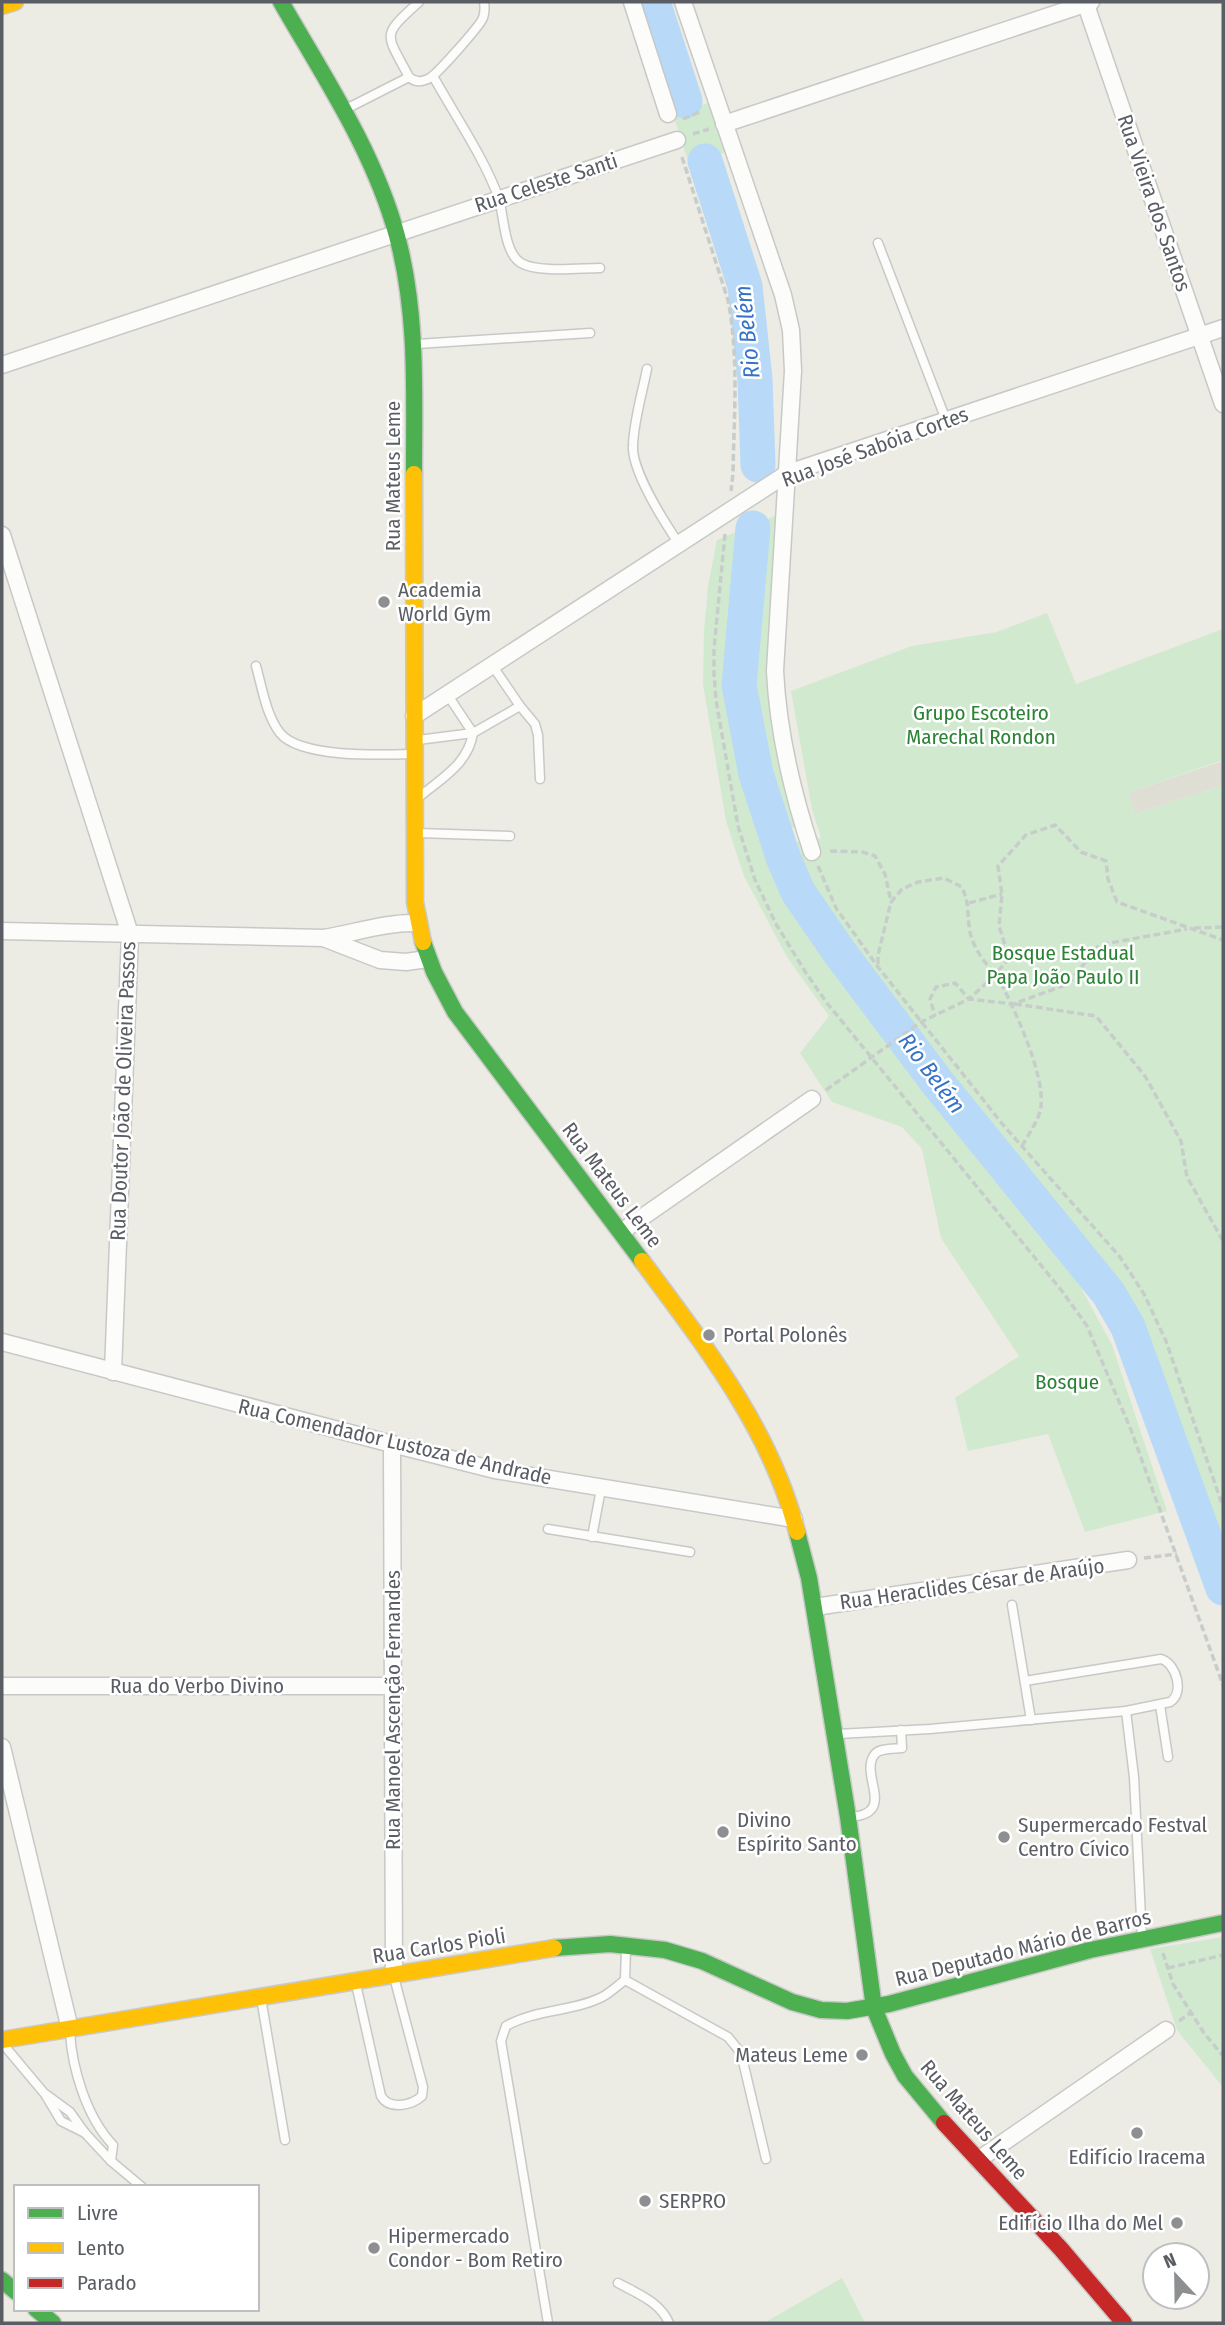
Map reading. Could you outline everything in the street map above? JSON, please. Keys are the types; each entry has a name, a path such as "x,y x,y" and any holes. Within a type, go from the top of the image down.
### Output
{"main road":[{"path":"2,6 15,2"},
{"name":"Rua Mateus Leme","path":"281,2 343,110 375,174 396,233 408,291 414,344 415,902 417,923 427,959 455,1012 711,1354 768,1451 803,1549 815,1607 848,1817 874,2008 893,2054 920,2096 1061,2249 1124,2323"},
{"name":"Rua Deputado Mário de Barros","path":"874,2008 1064,1955 1142,1937 1223,1923"},
{"name":"Rua Carlos Pioli","path":"2,2042 568,1946 626,1943 677,1952 722,1969 769,1993 803,2006 835,2011 874,2008"},
{"path":"38,2311 53,2323"}],"street":[{"path":"632,2 668,114"},
{"path":"683,2 783,295 791,330 793,371 775,671 776,697 801,817 812,852"},
{"path":"724,124 1087,2"},
{"name":"Rua Vieira dos Santos","path":"1087,2 1223,404"},
{"name":"Rua Celeste Santi","path":"2,365 677,140"},
{"name":"Rua José Sabóia Cortes","path":"414,716 788,473 1223,328"},
{"name":"Rua Doutor João de Oliveira Passos","path":"2,535 130,934 113,1372"},
{"path":"2,931 324,939 397,923 417,923"},
{"path":"324,939 380,961 407,962 427,959"},
{"path":"621,1232 813,1099"},
{"name":"Rua Comendador Lustoza de Andrade","path":"2,1342 495,1470 794,1520"},
{"name":"Rua Manoel Ascenção Fernandes","path":"392,1444 394,1975"},
{"name":"Rua Heraclides César de Araújo","path":"815,1607 1128,1560"},
{"name":"Rua do Verbo Divino","path":"2,1686 393,1686"},
{"path":"2,1747 70,2029"},
{"path":"978,2160 1166,2030"}],"lane":[{"path":"419,2 395,24 390,33 391,44 410,77 421,82 433,76 482,21 486,9 484,2"},
{"path":"433,76 499,199 511,251 518,261 531,267 600,268"},
{"path":"343,110 410,77"},
{"path":"878,243 946,420"},
{"path":"414,344 590,334"},
{"path":"647,369 632,448 637,466 659,513 678,544"},
{"path":"492,665 535,724 540,779"},
{"path":"256,666 268,711 280,734 300,746 340,754 415,747 473,733 520,706"},
{"path":"415,800 465,757 471,746 473,733 447,694"},
{"path":"415,833 510,836"},
{"path":"592,1537 601,1489"},
{"path":"548,1529 690,1552"},
{"path":"1012,1605 1031,1720"},
{"path":"835,1734 1126,1711 1160,1705 1175,1699 1178,1694 1174,1667 1169,1661 1161,1659 1025,1681"},
{"path":"1160,1705 1168,1757"},
{"path":"1126,1711 1134,1777 1142,1937"},
{"path":"848,1817 864,1815 872,1809 872,1762 875,1754 881,1751 902,1748 901,1730"},
{"path":"625,1980 626,1943"},
{"path":"356,1981 382,2095 385,2103 393,2106 415,2102 422,2096 394,1975"},
{"path":"625,1980 728,2036 741,2053 766,2159"},
{"path":"548,2323 501,2041 506,2026 521,2017 604,1996 625,1980"},
{"path":"261,1997 285,2140"},
{"path":"70,2029 71,2055 93,2119 113,2145 111,2161"},
{"path":"2,2042 44,2093 61,2122 85,2133 111,2161 140,2185"},
{"path":"618,2283 654,2303 665,2313 669,2323"}],"path":[{"path":"717,102 715,107 674,122 672,126 728,300 733,324 733,473"},
{"path":"677,140 724,124"},
{"path":"725,533 714,649 716,700 738,826 745,852 776,924 806,973 872,1059 1062,1291 1087,1326 1131,1430 1223,1685"},
{"path":"813,1099 921,1022 970,999 1009,958 999,926 1002,894 998,866 1026,835 1055,825 1081,852 1106,861 1108,879 1117,902 1223,940"},
{"path":"878,967 878,955 891,902 885,874 875,856 862,852 812,852 836,908 878,967 1022,1146 1120,1256 1144,1294 1166,1341 1223,1507"},
{"path":"891,902 902,889 918,882 944,878 962,887 969,904 969,927 975,946 985,964 996,974 1013,1004 1040,1081 1041,1109 1022,1146"},
{"path":"969,904 1002,894"},
{"path":"1013,1004 1068,984 1100,945 1190,929 1223,927"},
{"path":"934,1016 930,999 936,987 955,983 970,999 1096,1016 1145,1076 1181,1141 1187,1177 1223,1241"},
{"path":"1215,1485 1223,1494"},
{"path":"1128,1560 1177,1553"},
{"path":"1162,1951 1173,1984 1204,2033 1223,2056"},
{"path":"1168,1968 1223,1955"}],"shaded area":[{"path":"1223,761 1223,785 1135,814 1128,793"}],"green space":[{"path":"711,102 727,152 689,164 673,114"},
{"name":"Bosque","path":"775,516 775,590 796,826 769,843 790,890 844,974 941,1104 1067,1262 1112,1345 1167,1511 1085,1532 1048,1434 968,1451 955,1398 1019,1356 941,1238 922,1149 902,1127 832,1102 800,1053 829,1016 787,957 744,876 726,821 703,684 708,586 717,540"},
{"name":"Bosque Estadual Papa João Paulo II","path":"1047,613 1076,684 1223,629 1223,760 1128,793 1135,814 1223,785 1223,1568 1141,1333 1115,1289 991,1135 841,939 805,881 791,843 821,838 812,809 791,691 912,646 997,632"},
{"path":"1223,1937 1223,2087 1177,2030 1150,1949"},
{"path":"842,2278 865,2323 764,2323"}],"waterway":[{"name":"Rio Belém","path":"653,2 685,101"},
{"name":"Rio Belém","path":"705,161 745,286 755,379 758,465"},
{"name":"Rio Belém","path":"753,528 739,685 756,774 783,857 798,892 840,953 937,1082 1109,1294 1128,1327 1223,1588"}],"traffic: fast":[{"path":"281,2 362,144 397,236 412,324 414,474"},
{"path":"423,942 434,972 455,1012 642,1261"},
{"path":"797,1532 809,1578 848,1817 874,2008 905,2076 944,2123"},
{"path":"554,1948 610,1944 665,1950 702,1961 792,2002 821,2010 847,2011 889,2004 1090,1950 1223,1923"},
{"path":"2,2280 14,2290"},
{"path":"38,2311 53,2323"}],"traffic: slow":[{"path":"2,6 15,2"},
{"path":"414,474 415,902 423,942"},
{"path":"642,1261 689,1324 753,1423 771,1458 797,1532"},
{"path":"2,2040 554,1948"}],"traffic: jam":[{"path":"944,2123 1061,2249 1124,2323"}],"place":[{"name":"Academia World Gym","path":"384,602"},
{"name":"Portal Polonês","path":"709,1335"},
{"name":"Divino Espírito Santo","path":"723,1832"},
{"name":"Supermercado Festval Centro Cívico","path":"1004,1837"},
{"name":"Mateus Leme","path":"862,2055"},
{"name":"Edifício Iracema","path":"1137,2133"},
{"name":"SERPRO","path":"645,2201"},
{"name":"Edifício Ilha do Mel","path":"1177,2223"},
{"name":"Hipermercado Condor - Bom Retiro","path":"374,2248"}],"park label":[{"name":"Grupo Escoteiro Marechal Rondon","path":"981,725"}]}
